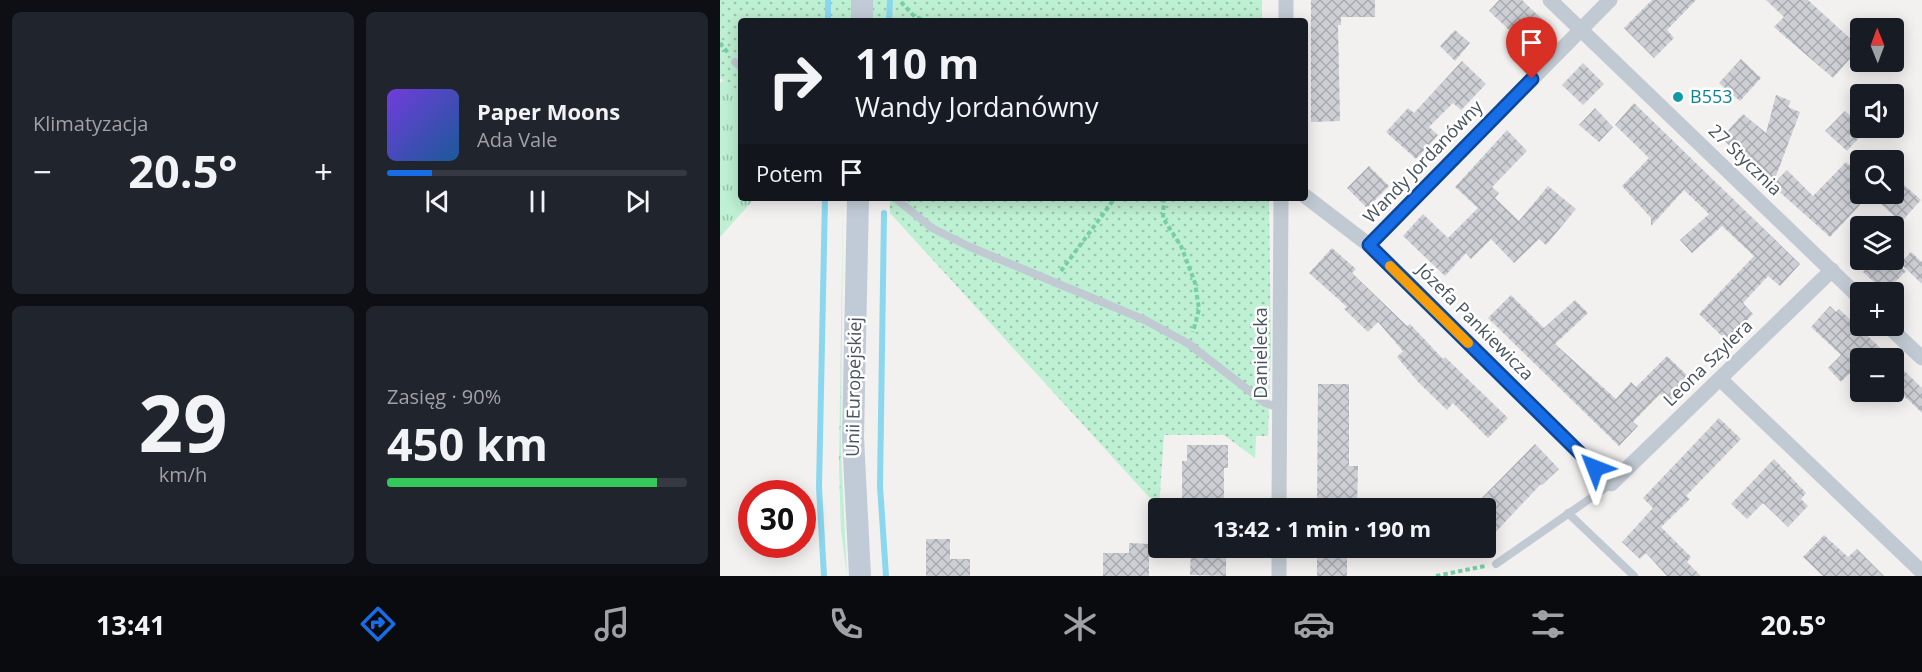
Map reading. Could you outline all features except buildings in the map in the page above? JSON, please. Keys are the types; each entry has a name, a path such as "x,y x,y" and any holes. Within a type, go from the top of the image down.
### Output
{"street":[{"path":"862,0 862,18"},
{"path":"1286,0 1286,18"},
{"name":"27 Stycznia","path":"1550,0 1850,288"},
{"name":"Wandy Jordanówny","path":"1369,245 1610,0"},
{"name":"Józefa Pankiewicza","path":"1308,198 1369,245 1611,484"},
{"name":"Unii Europejskiej","path":"858,201 853,448 860,576"},
{"name":"Danielecka","path":"1279,498 1281,201"},
{"name":"Leona Szylera","path":"1611,484 1832,270"},
{"path":"1899,336 1922,358"},
{"path":"1720,379 1922,573"},
{"path":"1279,558 1279,576"}],"lane":[{"path":"899,201 932,228 970,247 1145,320 1189,344 1265,403 1280,408"},
{"path":"1496,564 1611,484"},
{"path":"1568,513 1634,576"}],"path":[{"path":"900,2 918,18"},
{"path":"1054,282 1113,201"},
{"path":"1164,201 1163,218 1181,246 1194,283 1199,309 1189,344"},
{"path":"1436,576 1496,564"}],"green space":[{"path":"720,0 1262,0 1262,18 738,18 738,90 720,78"},
{"path":"733,73 738,77 738,201 752,201 720,237 720,83"},
{"path":"843,201 841,450 847,576 841,530 839,466"},
{"path":"890,201 1269,201 1271,350 1268,436 1256,436 1255,458 1224,435 1164,435 1160,498 1150,498 890,213"}],"waterway":[{"path":"828,0 828,18"},
{"path":"889,18 890,0"},
{"path":"824,576 819,487 825,201"},
{"path":"884,213 880,486 886,576"}],"slow traffic":[{"path":"1390,266 1468,343"}],"place":[{"name":"B553","path":"1678,97"}],"route":[{"path":"1532,79 1369,245 1595,468"}]}
